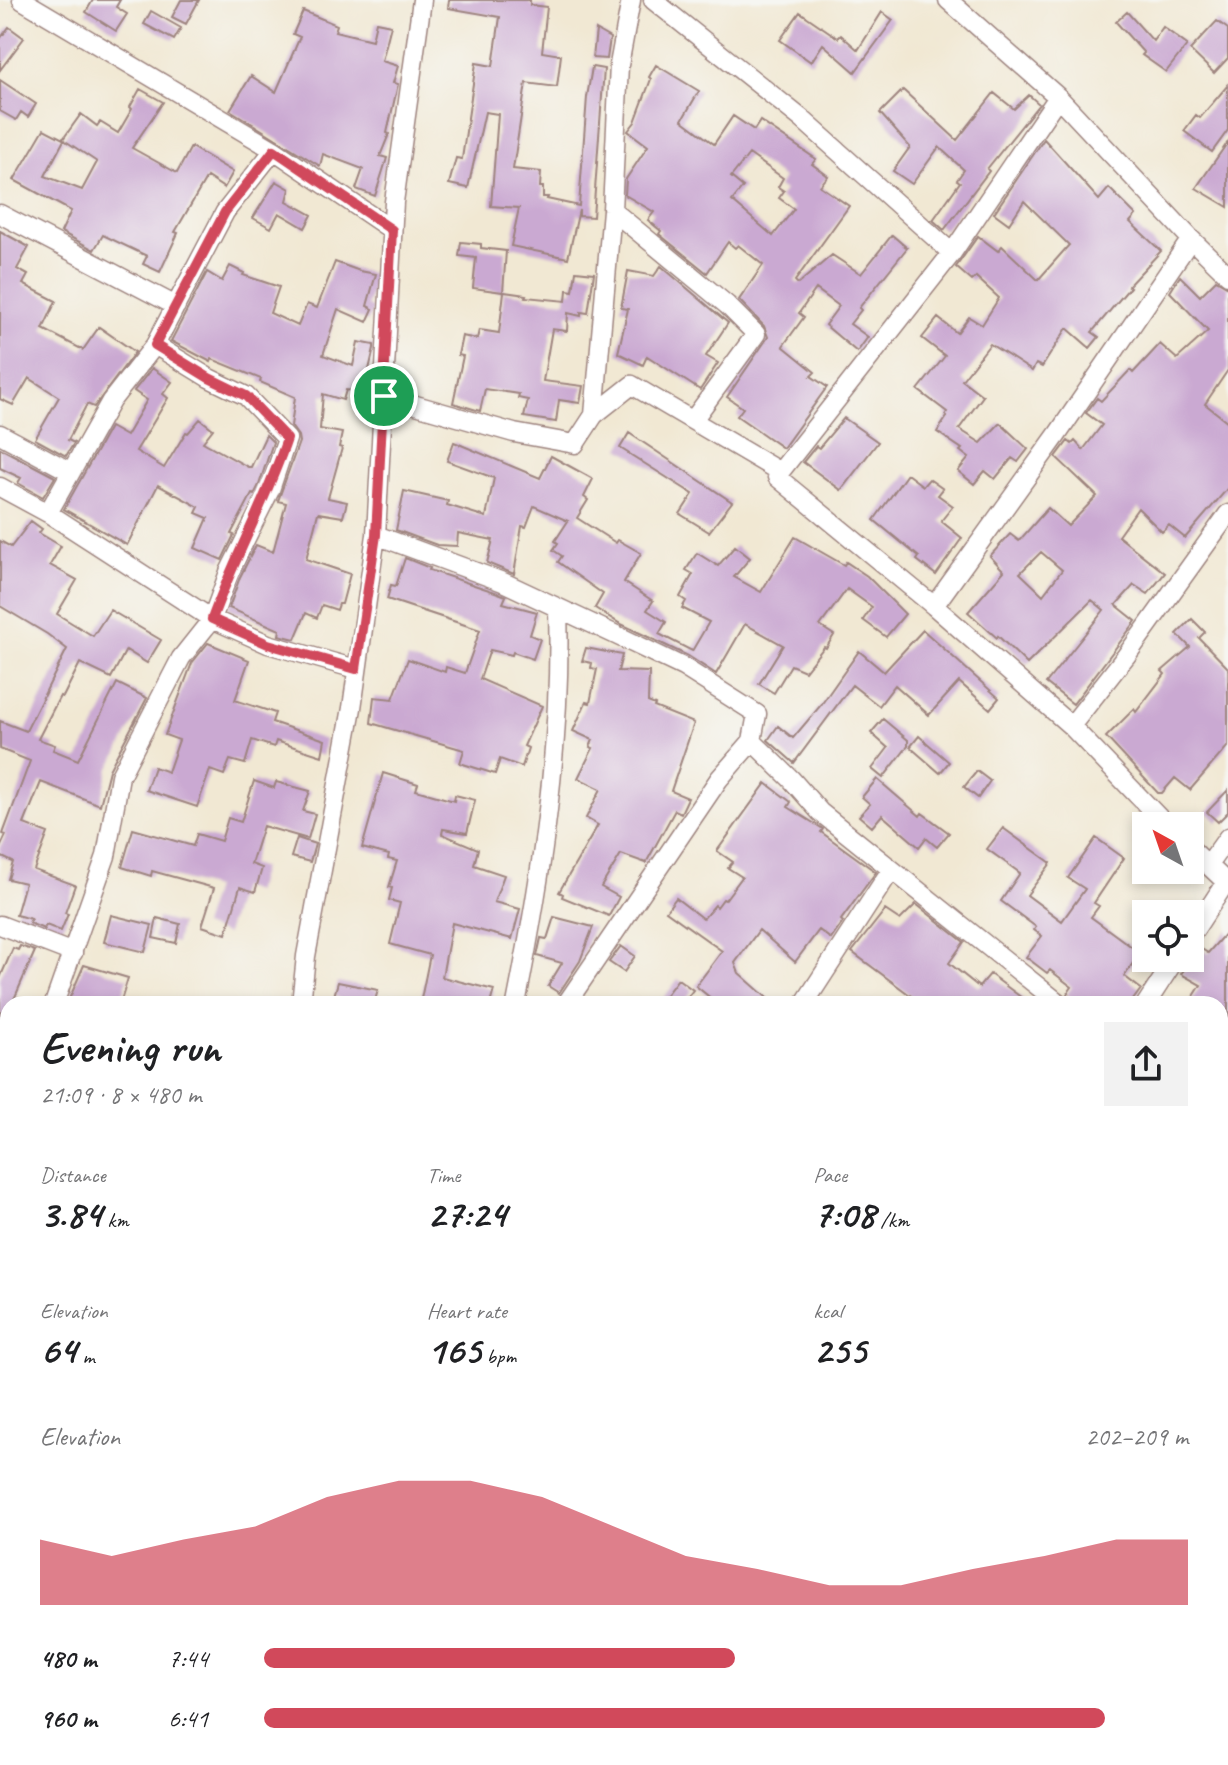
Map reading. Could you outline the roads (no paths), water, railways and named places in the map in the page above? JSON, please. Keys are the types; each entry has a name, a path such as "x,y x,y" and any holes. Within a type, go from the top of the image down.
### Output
{"street":[{"path":"22,0 274,150 392,230"},
{"path":"594,415 612,210 619,65 631,0"},
{"path":"653,0 802,119 952,253"},
{"path":"951,1 1058,97 1228,275"},
{"path":"302,996 306,956 352,708 376,535 394,202 417,2"},
{"path":"1058,97 952,253 777,477 934,606 1071,726 1154,812"},
{"path":"48,513 111,401 155,345 225,212 274,150"},
{"path":"612,210 727,305 756,334 693,420"},
{"path":"0,214 176,306"},
{"path":"934,606 1057,435 1191,239"},
{"path":"57,996 106,856 120,776 181,658 212,619 229,572 270,490 287,439 246,396 155,345"},
{"path":"384,396 514,433 575,444 594,415 632,385 780,472"},
{"path":"0,434 71,472"},
{"path":"0,487 48,513 212,619 268,644 356,669"},
{"path":"1071,726 1126,656 1228,514"},
{"path":"376,535 503,582 683,667 757,714 752,741 719,779 571,996"},
{"path":"517,996 552,779 560,671 558,609"},
{"path":"752,741 820,812 1052,996"},
{"path":"1208,865 1228,837"},
{"path":"1204,861 1227,883 1204,917"},
{"path":"809,996 891,870"},
{"path":"0,925 73,953"},
{"path":"1151,996 1167,972"},
{"path":"1037,996 1043,988"}]}
